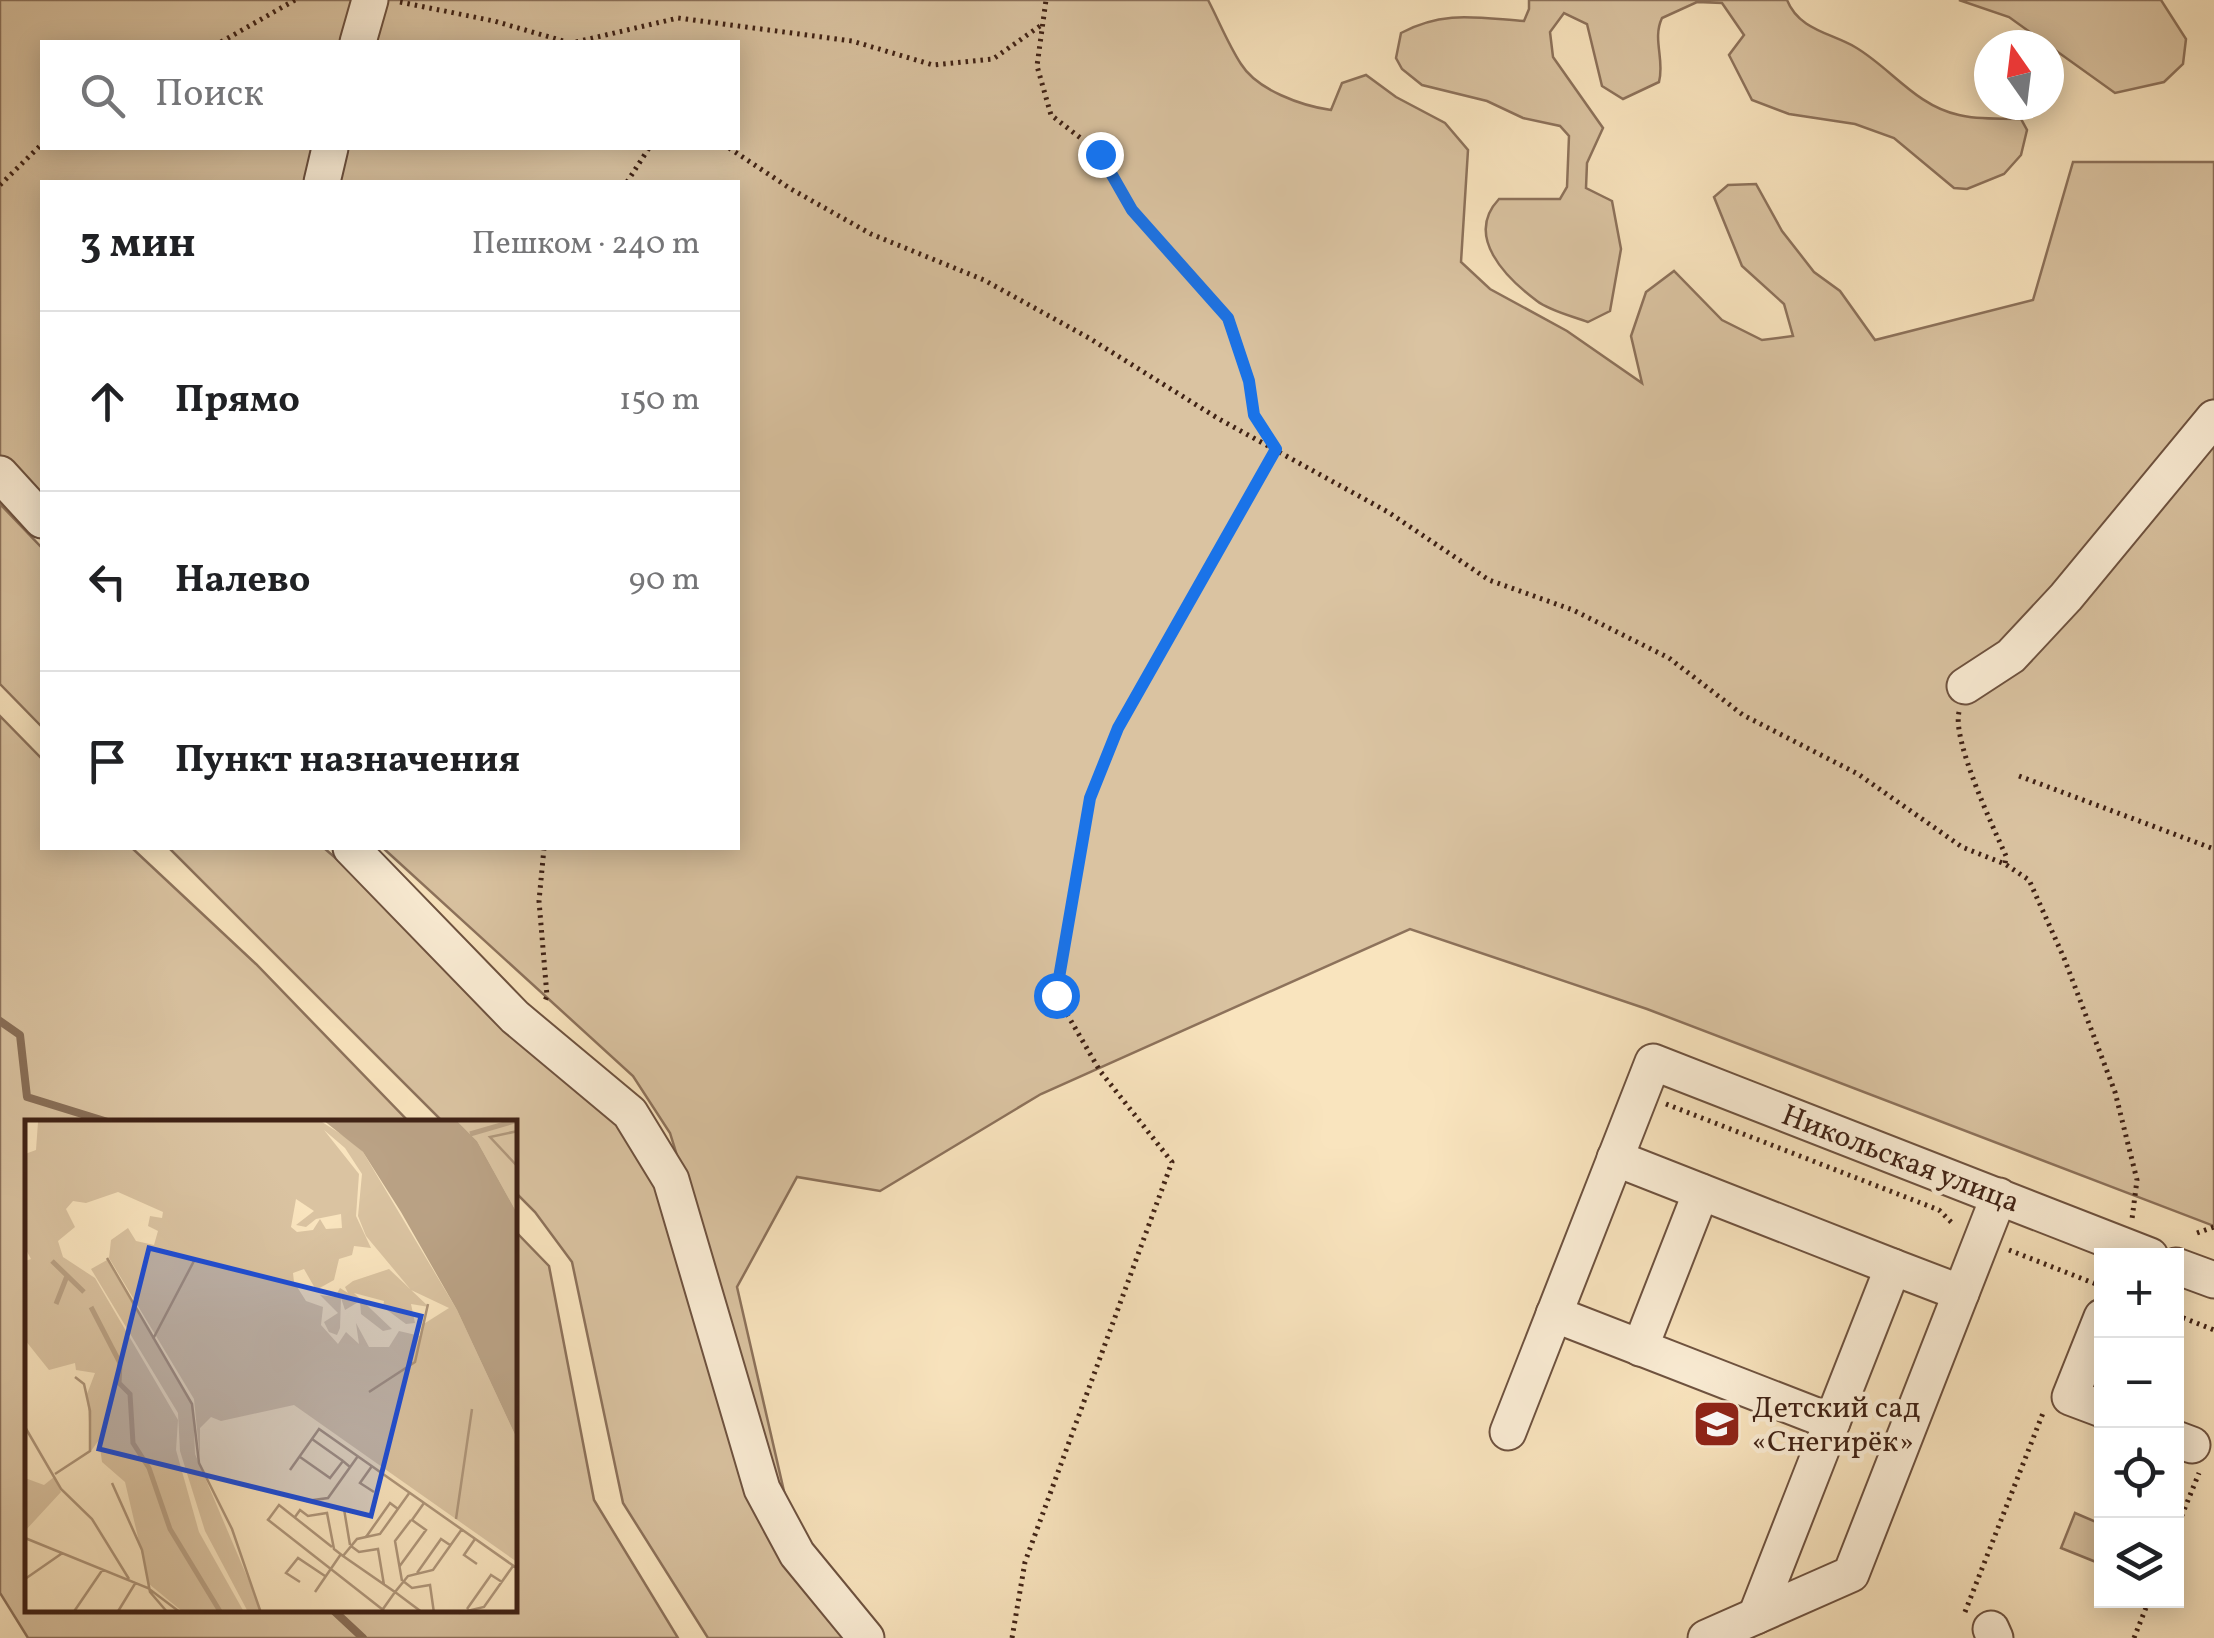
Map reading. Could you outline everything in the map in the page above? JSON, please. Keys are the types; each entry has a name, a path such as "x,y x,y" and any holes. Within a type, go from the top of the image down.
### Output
{"street":[{"path":"359,40 370,0"},
{"path":"322,180 330,150"},
{"path":"1964,686 2011,656 2066,597 2214,418"},
{"path":"0,474 40,518"},
{"path":"352,850 515,1017 630,1113 671,1180 762,1489 796,1554 866,1638"},
{"path":"1508,1432 1646,1078"},
{"name":"Никольская улица","path":"1646,1078 1999,1196 2123,1248"},
{"path":"1615,1158 1961,1294"},
{"path":"1640,1348 1701,1192"},
{"path":"1706,1638 1851,1574 1999,1196"},
{"path":"1756,1616 1893,1267"},
{"path":"2184,1269 2214,1280"},
{"path":"1554,1314 1832,1422"},
{"path":"2094,1336 2070,1397 2094,1406"}],"path":[{"path":"224,40 294,0"},
{"path":"390,0 494,21 560,40"},
{"path":"1046,0 1037,66 1051,115 1100,154 1132,210 1228,318 1249,381 1254,415 1276,449"},
{"path":"584,40 678,18 852,41 932,65 993,59 1041,26"},
{"path":"0,185 40,146"},
{"path":"628,180 648,150"},
{"path":"731,150 872,234 984,280 1090,338 1219,419 1388,512 1490,580 1573,610 1669,658 1743,716 1858,774 1962,848 2005,864 2029,880 2064,958 2115,1092 2137,1180 2135,1248"},
{"path":"1012,1638 1025,1562 1172,1162 1100,1071 1056,995 1090,798 1118,728 1276,449"},
{"path":"2018,776 2214,850"},
{"path":"515,1017 542,1008 547,996 539,901 544,850"},
{"path":"1646,1078 1939,1210 1981,1244 2094,1283"},
{"path":"2197,1233 2214,1227"},
{"path":"2184,1318 2214,1330"},
{"path":"1984,1627 2044,1412"},
{"path":"2184,1442 2208,1451 2184,1510"},
{"path":"2134,1638 2146,1608"}],"shaded area":[{"path":"0,0 1208,0 1241,64 1269,89 1294,101 1331,110 1342,83 1366,75 1396,97 1445,123 1468,150 1461,262 1490,289 1567,331 1642,383 1631,336 1646,292 1674,271 1722,320 1762,340 1793,336 1784,304 1742,266 1714,197 1728,185 1756,184 1782,231 1814,272 1840,291 1875,340 2033,300 2073,162 2214,162 2214,1226 1647,1009 1410,929 1041,1094 880,1191 797,1177 737,1287 792,1526 670,1133 633,1076 385,850 740,850 740,180 40,180 40,499 0,456"},
{"path":"1529,0 1787,0 1807,24 1855,47 1930,104 1974,120 2022,120 2027,130 2021,155 2004,174 1967,189 1954,188 1894,138 1855,124 1789,114 1752,100 1729,55 1744,35 1722,3 1697,2 1662,18 1658,34 1659,82 1623,99 1602,86 1587,24 1564,13 1550,32 1553,57 1603,128 1587,163 1586,188 1612,201 1621,249 1610,311 1588,322 1542,305 1525,292 1502,268 1487,241 1489,213 1499,199 1560,199 1567,187 1569,136 1560,126 1523,118 1487,101 1422,85 1402,69 1396,58 1401,33 1417,26 1461,17 1524,21"},
{"path":"1959,0 2161,0 2186,39 2183,64 2164,82 2115,93 2064,56 2064,30 2027,30 2009,17"},
{"path":"0,504 40,546 40,725 0,684"},
{"path":"0,716 40,757 40,850 134,850 256,964 407,1120 25,1120 25,1613 518,1613 518,1234 549,1266 594,1500 678,1638 28,1638 0,1593"},
{"path":"171,850 326,850 573,1064 641,1136 700,1335 851,1638 708,1638 623,1503 572,1262 518,1195 518,1120 441,1120"},
{"path":"2075,1513 2094,1521 2094,1561 2061,1548"}],"waterway":[{"path":"0,1021 20,1035 27,1097 101,1120"},
{"path":"336,1613 363,1638"}],"place":[{"name":"Детский сад «Снегирёк»","path":"1717,1424"}],"route":[{"path":"1056,995 1090,798 1118,728 1276,449 1254,415 1249,381 1228,318 1132,210 1100,154"}]}
